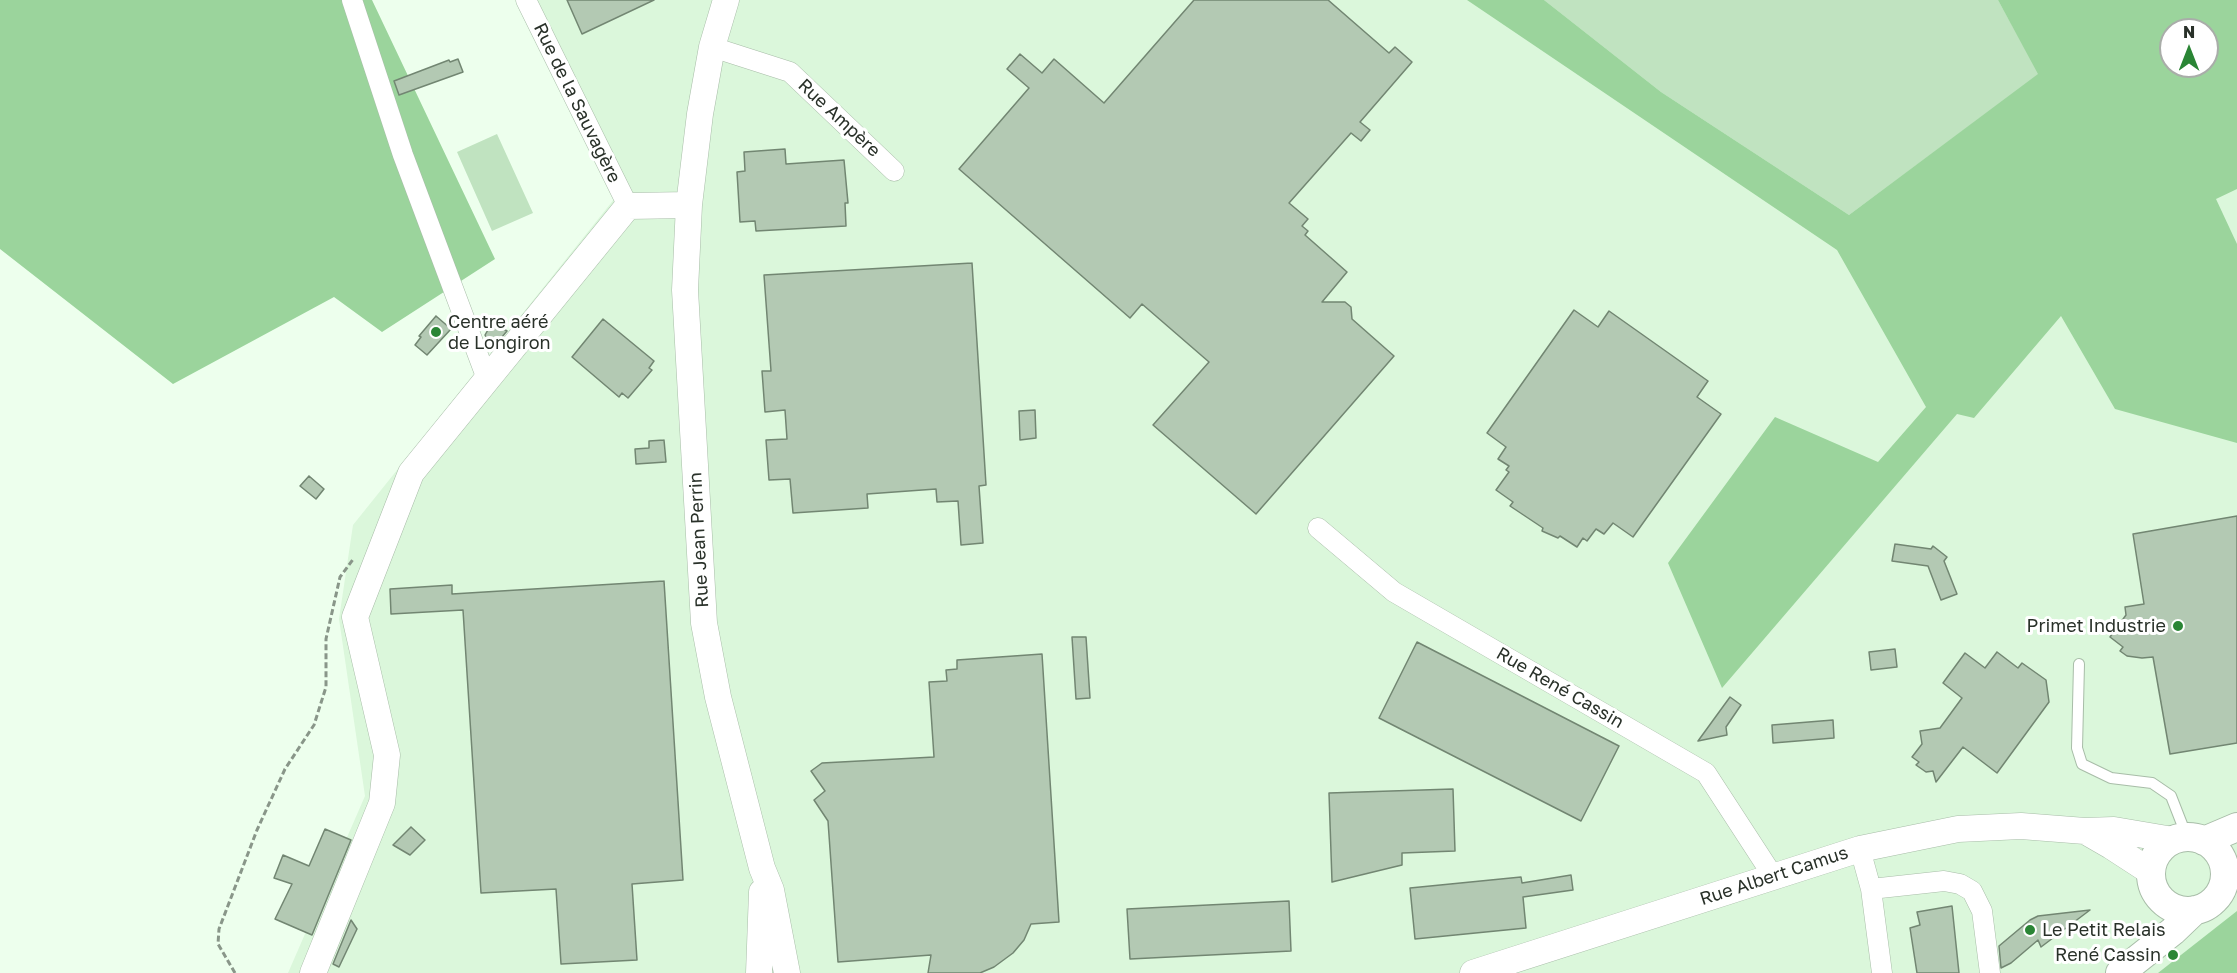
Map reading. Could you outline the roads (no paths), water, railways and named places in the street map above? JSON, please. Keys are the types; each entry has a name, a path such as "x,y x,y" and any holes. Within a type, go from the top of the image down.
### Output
{"main road":[{"path":"2152,946 2156,885 2154,859 2160,850 2188,839 2237,827"},
{"path":"2120,973 2173,931 2195,910 2213,900 2230,881 2214,848 2188,839"},
{"path":"2156,885 2175,908 2195,910"}],"street":[{"path":"352,0 403,154 487,379"},
{"name":"Rue de la Sauvagère","path":"526,0 628,206"},
{"name":"Rue Jean Perrin","path":"726,0 712,47 700,114 689,205 685,290 704,623 718,697 762,868 771,890 787,973"},
{"name":"Rue Ampère","path":"712,47 790,72 894,171"},
{"path":"313,973 382,803 387,755 355,616 411,473 628,206 689,205"},
{"name":"Rue René Cassin","path":"1318,528 1394,592 1706,773 1773,876"},
{"name":"Rue Albert Camus","path":"1473,973 1860,849 1958,829 2021,826 2085,831 2114,830 2188,839"},
{"name":"Rue Albert Camus","path":"2085,831 2156,885"},
{"path":"1860,849 1871,888 1882,973"},
{"name":"Rue Jean Perrin","path":"759,973 762,868"},
{"path":"1871,888 1944,881 1960,884 1972,891 1982,911 1990,973"}],"lane":[{"path":"2079,664 2077,748 2082,764 2110,778 2152,783 2171,796 2188,839"}],"place":[{"name":"Centre aéré de Longiron","path":"436,332"},
{"name":"Primet Industrie","path":"2178,626"},
{"name":"Le Petit Relais","path":"2030,930"},
{"name":"René Cassin","path":"2173,955"}]}
